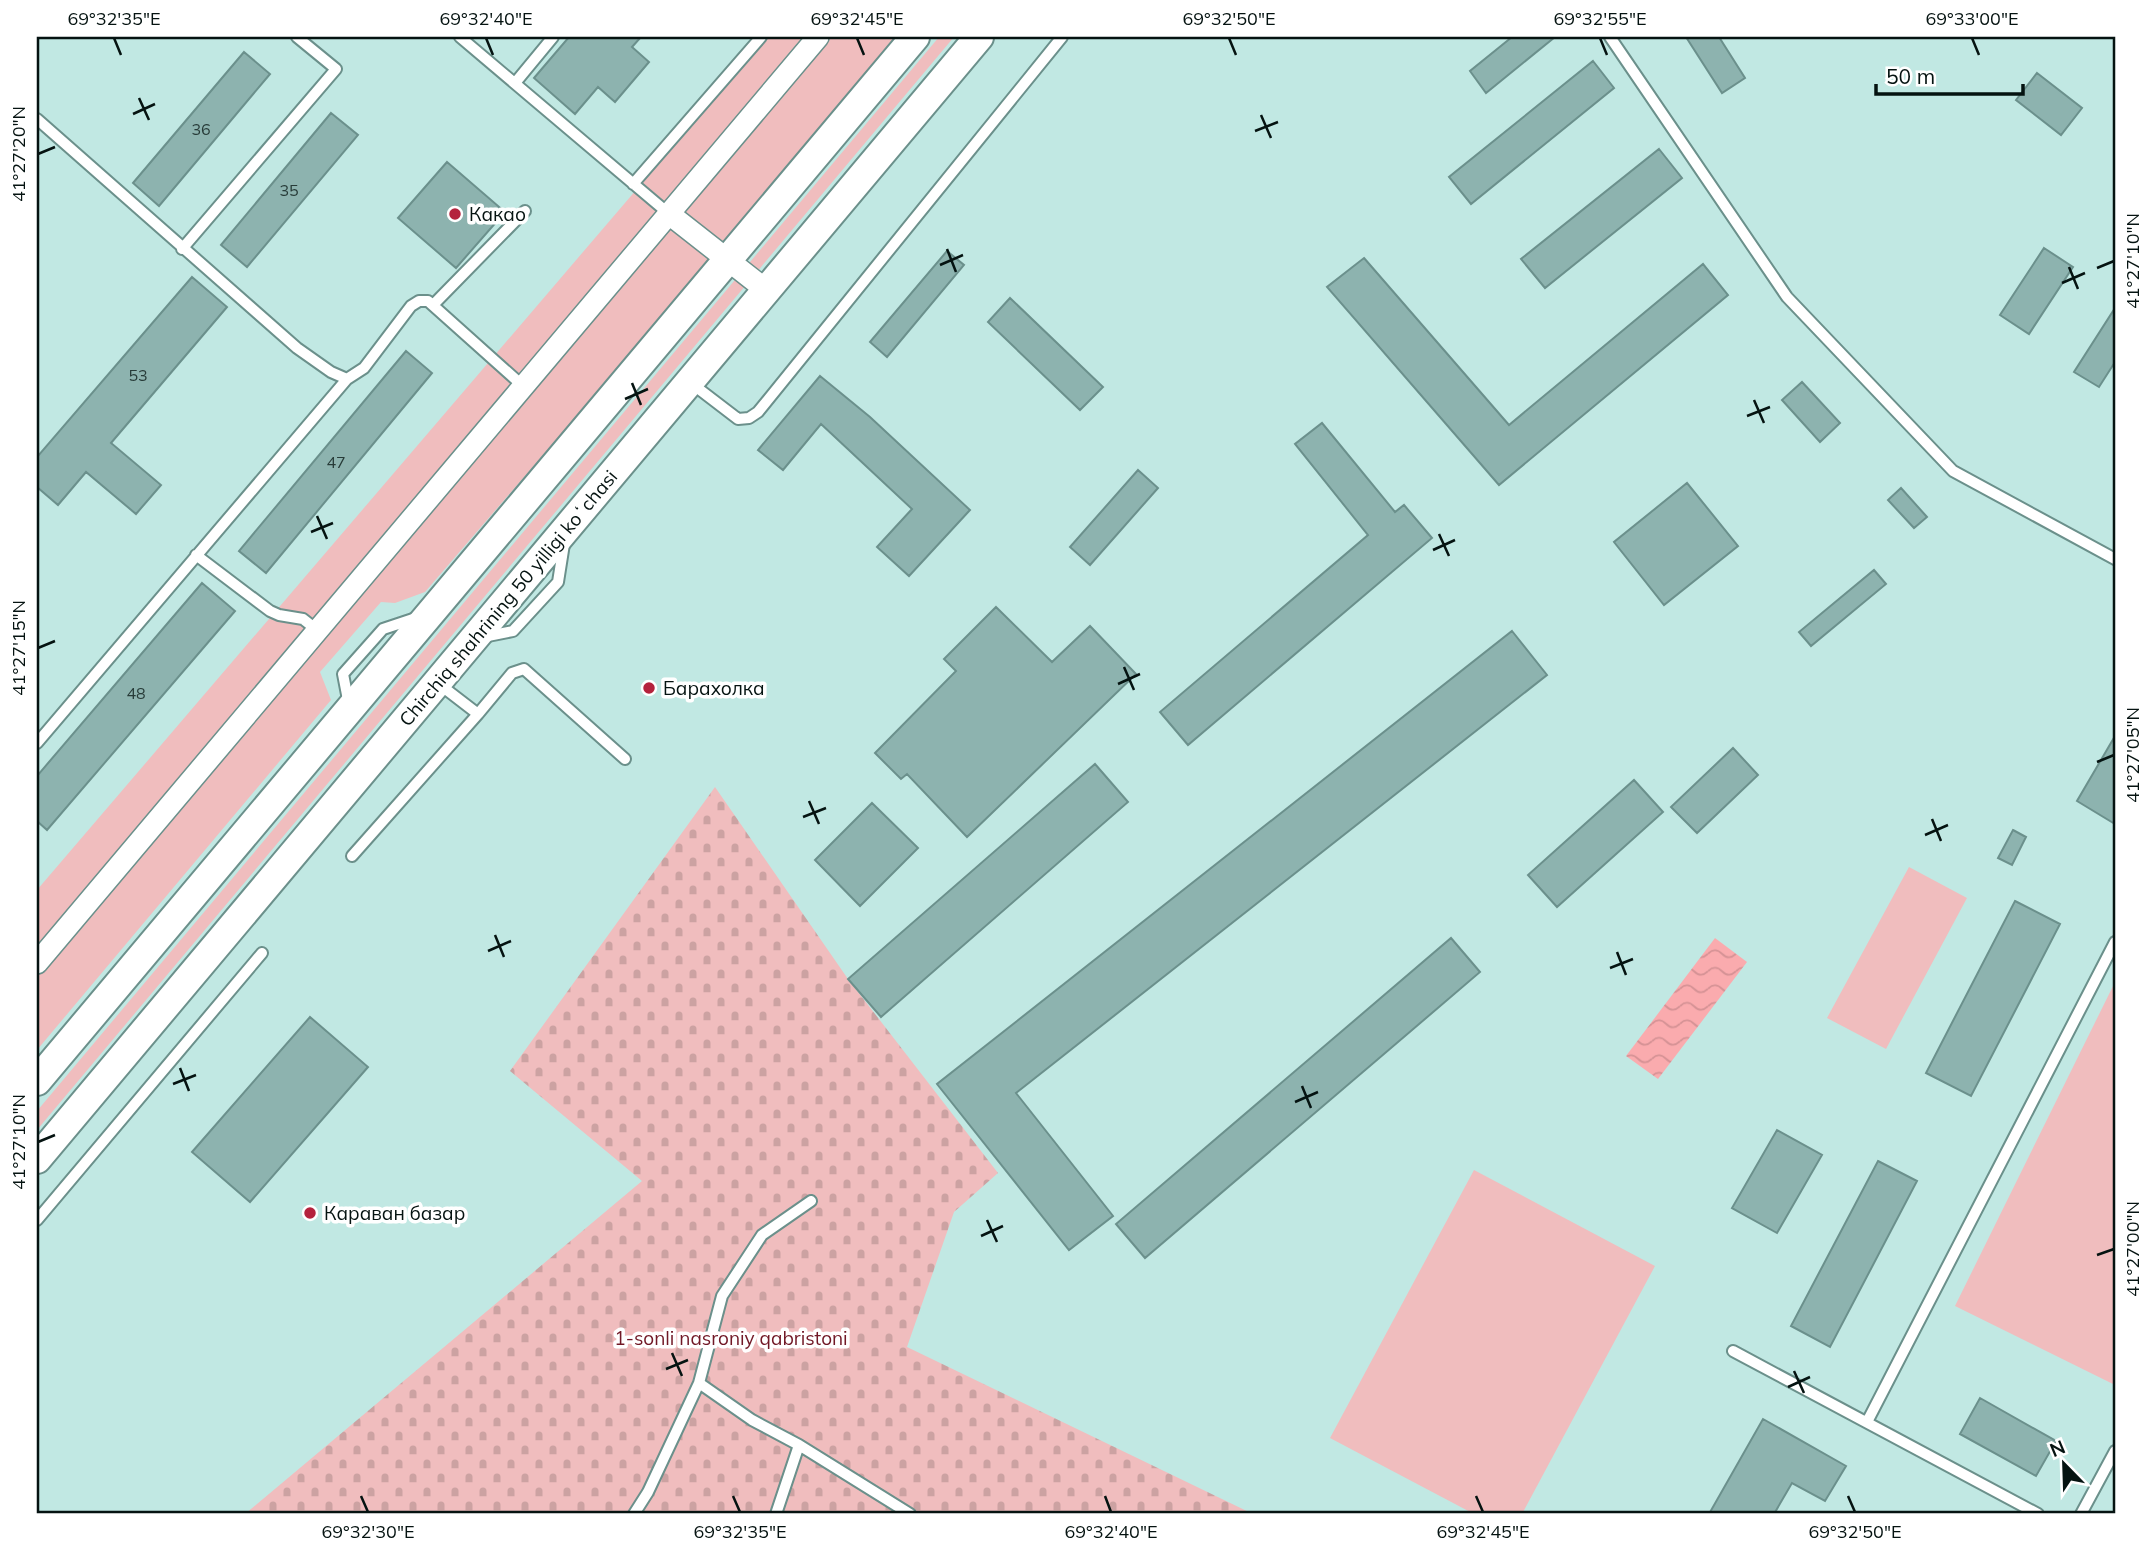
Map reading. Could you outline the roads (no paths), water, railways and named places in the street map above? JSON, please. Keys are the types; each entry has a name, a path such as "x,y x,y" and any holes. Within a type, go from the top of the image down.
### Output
{"main road":[{"path":"37,1081 915,37"},
{"name":"Chirchiq shahrining 50 yilligi koʻchasi","path":"37,1158 979,37"}],"street":[{"path":"37,962 818,37"},
{"path":"668,213 766,290"}],"lane":[{"path":"182,249 336,69 298,37"},
{"path":"460,37 668,213"},
{"path":"514,83 553,37"},
{"path":"633,184 761,37"},
{"path":"690,382 738,419 749,418 758,412 1062,37"},
{"path":"1610,37 1787,298 1953,471 2115,559"},
{"path":"37,119 297,348 331,372 347,379"},
{"path":"433,305 525,211"},
{"path":"37,741 347,379 364,368 411,306 419,301 428,301 523,387"},
{"path":"196,555 270,611 303,619 317,630"},
{"path":"352,856 512,673 524,669 625,759"},
{"path":"437,683 478,714"},
{"path":"1867,1422 2115,942"},
{"path":"37,1220 262,953"},
{"path":"634,1514 648,1492 699,1383 723,1296 762,1236 811,1201"},
{"path":"1733,1351 2038,1514"},
{"path":"699,1383 752,1420 799,1445 910,1514"},
{"path":"776,1514 799,1445"},
{"path":"2081,1514 2115,1451"}],"water":[{"path":"1715,938 1747,962 1658,1079 1626,1056"}],"place":[{"name":"Какао","path":"455,214"},
{"name":"Барахолка","path":"649,688"},
{"name":"Караван базар","path":"310,1213"}],"park label":[{"name":"1-sonli nasroniy qabristoni","path":"731,1338"}]}
